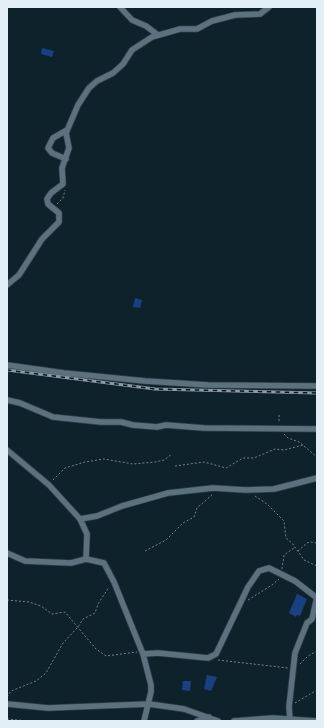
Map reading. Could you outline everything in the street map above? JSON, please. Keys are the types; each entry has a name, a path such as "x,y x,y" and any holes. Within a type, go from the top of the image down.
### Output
{"street":[{"path":"120,7 132,20 158,35"},
{"path":"7,285 19,275 42,239 59,222 59,213 48,204 47,199 51,193 63,184 62,168 69,148 66,136 67,130 78,105 89,88 97,81 113,73 123,64 136,47 158,35 180,29 197,29 212,21 235,15 260,14 269,7"},
{"path":"66,159 52,153 48,148 53,138 67,130"},
{"path":"7,365 64,373 145,381 208,385 317,386"},
{"path":"7,400 20,402 52,417 101,422 121,422 133,425 156,427 166,425 204,428 317,429"},
{"path":"7,450 49,485 80,519 87,534 86,560"},
{"path":"80,519 97,516 122,506 168,493 213,488 246,490 274,489 317,478"},
{"path":"7,553 25,560 71,563 86,560 104,563 114,582 142,653 151,685 149,704 144,721"},
{"path":"142,653 158,653 208,658 216,654 248,587 259,571 269,568 282,573 317,598 312,619 307,623 295,653 289,707 290,718"},
{"path":"7,704 48,708 149,704 184,709 218,721"},
{"path":"197,721 209,717"},
{"path":"234,721 290,718 314,721"}],"path":[{"path":"56,210 57,204 65,195 63,184"},
{"path":"279,415 281,428 288,438 303,445 317,457"},
{"path":"175,466 204,462 226,468 243,458 254,458 275,449 284,450 303,445"},
{"path":"49,485 65,468 85,462 104,459 133,464 155,462 164,460 172,454"},
{"path":"145,551 166,540 183,523 194,517 195,511 203,502 222,489"},
{"path":"246,490 263,500 284,521 286,538 304,560 317,566"},
{"path":"298,552 307,543 317,543"},
{"path":"241,603 272,585 282,573 284,555 295,548"},
{"path":"7,696 11,691 36,681 46,673 63,643 78,628 83,619 95,613 98,604 114,582"},
{"path":"7,600 29,602 41,606 52,614 65,612 96,648 106,656 142,653"},
{"path":"208,658 294,668 308,656 317,651"},
{"path":"7,719 29,721"}],"building":[{"path":"42,48 54,51 52,57 41,54"},
{"path":"135,298 142,300 140,308 133,307"},
{"path":"297,594 307,599 300,616 297,615 296,617 289,613"},
{"path":"207,675 217,677 211,691 204,689"},
{"path":"183,681 191,681 190,691 182,690"}],"railway":[{"path":"7,370 155,389 317,393"}]}
